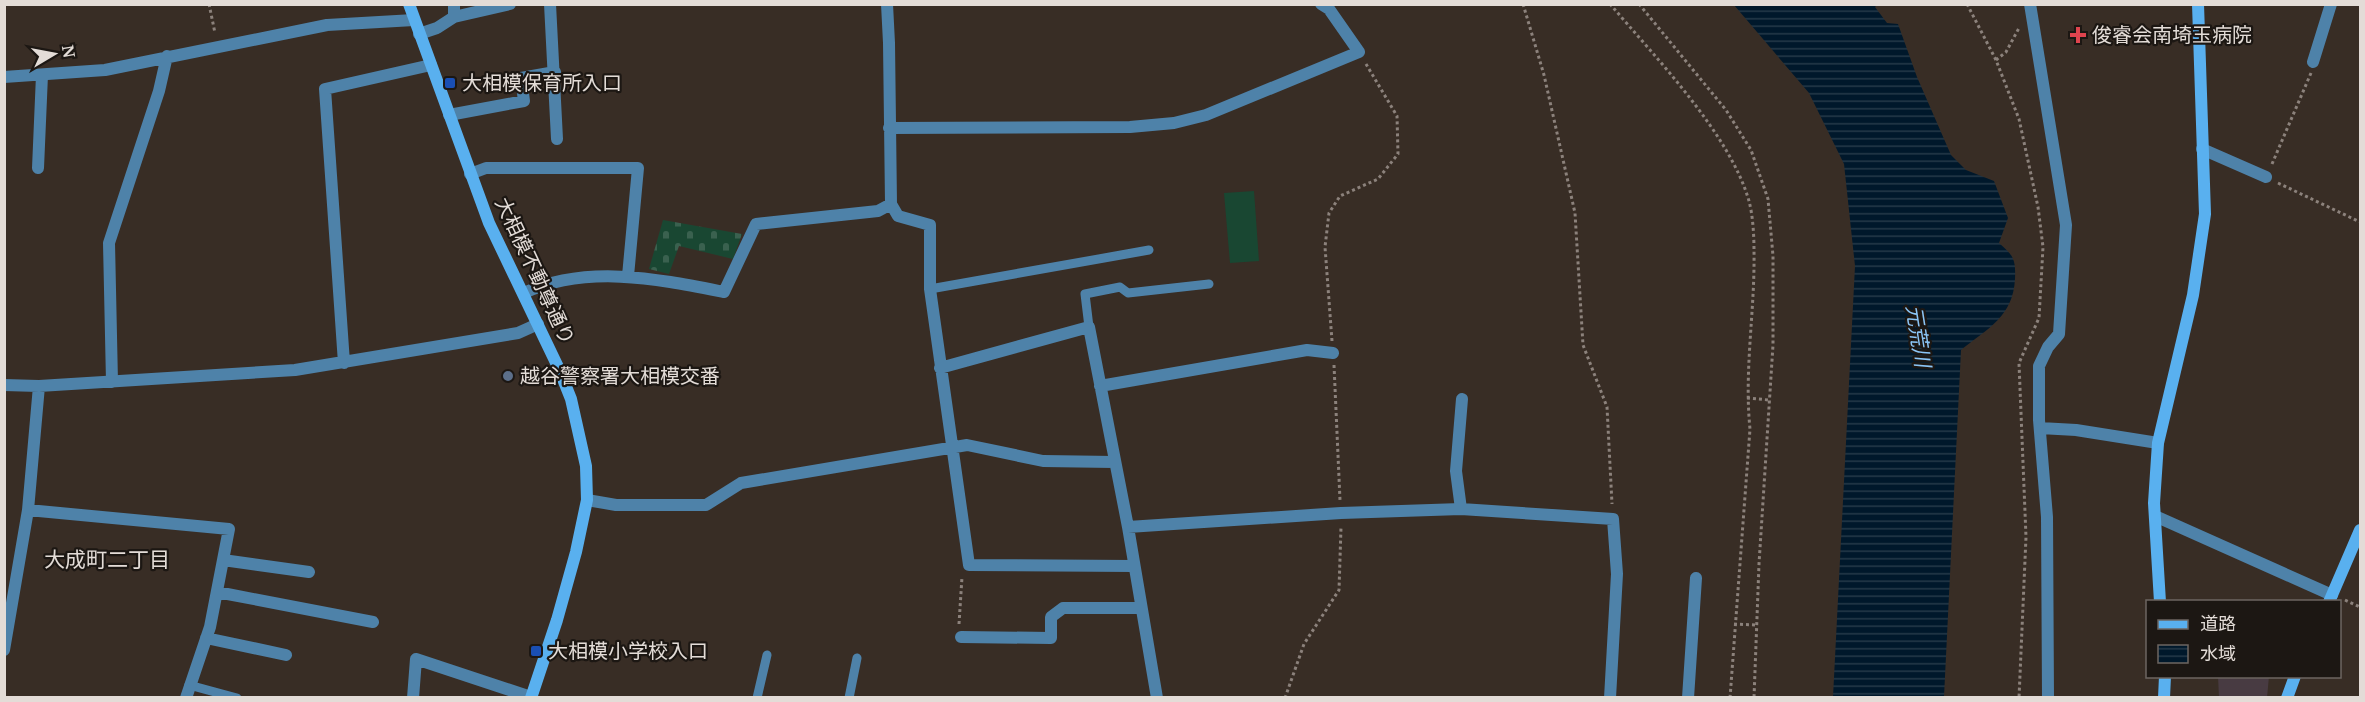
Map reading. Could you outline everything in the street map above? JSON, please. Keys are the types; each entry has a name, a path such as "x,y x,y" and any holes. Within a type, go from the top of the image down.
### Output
{"street":[{"name":"大相模不動尊通り","path":"409,4 489,223 559,369 574,409 586,466 587,500 576,552 564,597 531,697"},
{"path":"419,34 436,28 454,11 510,4"},
{"path":"550,4 557,139"},
{"path":"887,4 890,43 891,204 898,216 930,225 930,289 969,565 1134,566"},
{"path":"889,128 1130,127 1174,123 1206,115 1359,52 1329,9 1321,4"},
{"path":"2030,4 2066,225 2059,334 2048,347 2039,366 2040,428 2047,517 2048,698"},
{"path":"2160,600 2155,516 2158,443 2184,339 2205,214 2198,4"},
{"path":"2313,62 2331,4"},
{"path":"4,77 105,70 327,25 414,20"},
{"path":"112,382 109,243 159,91 166,57"},
{"path":"344,363 325,89 431,65"},
{"path":"449,115 524,101 521,78 555,72"},
{"path":"38,168 42,75"},
{"path":"2202,149 2266,177"},
{"path":"470,174 486,168 638,168 628,276"},
{"path":"524,293 538,287 591,277 628,276 651,278 724,292 756,224 878,211 891,204"},
{"path":"4,385 39,386 295,370 518,333 538,324"},
{"path":"940,368 1089,327 1128,527 1157,698"},
{"path":"1100,386 1307,350 1333,353"},
{"path":"4,650 28,510 39,386"},
{"path":"1461,509 1456,471 1462,399"},
{"path":"2040,428 2076,430 2158,443"},
{"path":"587,500 616,505 706,505 741,483 953,446 967,445 1043,461 1114,462"},
{"path":"1128,527 1341,513 1461,509 1613,519 1617,574 1610,698"},
{"path":"28,510 230,529 206,638 188,691"},
{"path":"2155,516 2331,598 2361,530"},
{"path":"223,560 309,572"},
{"path":"1688,698 1696,578"},
{"path":"217,592 373,622"},
{"path":"961,637 1051,638 1051,617 1063,609 1141,608"},
{"path":"206,638 286,655"},
{"path":"413,698 416,659 531,697"},
{"path":"2164,698 2165,678"},
{"path":"2287,698 2294,678"}],"lane":[{"path":"930,289 1149,250"},
{"path":"1089,327 1085,294 1120,287 1128,293 1209,284"},
{"path":"757,698 767,655"},
{"path":"849,698 858,658"},
{"path":"188,691 237,698"}],"path":[{"path":"209,4 218,46"},
{"path":"1523,4 1544,75 1575,213 1583,345 1607,407 1613,519"},
{"path":"1610,4 1706,120 1740,177 1749,203 1754,249 1753,311 1747,398 1750,429 1730,698"},
{"path":"1639,4 1726,110 1751,150 1768,199 1773,256 1773,345 1756,626 1754,698"},
{"path":"1967,4 1996,60 2019,119 2038,207 2043,247 2039,318 2019,363 2026,537 2019,698"},
{"path":"1996,60 2006,52 2022,22 2032,19"},
{"path":"1285,698 1304,644 1339,590 1342,555 1341,513 1325,247 1329,213 1340,196 1378,179 1398,154 1397,116 1359,52"},
{"path":"2313,62 2313,69 2266,177 2361,222"},
{"path":"1747,398 1769,400"},
{"path":"961,637 958,630 962,574 969,565"},
{"path":"1734,624 1756,626"}],"green space":[{"path":"1254,191 1259,261 1230,263 1224,193"},
{"path":"663,220 742,234 733,259 679,246 669,274 649,269"}],"water":[{"name":"元荒川","path":"1734,5 1877,5 1875,7 1887,23 1898,24 1917,77 1951,155 1966,170 1994,181 2008,218 1999,243 2010,254 2015,267 2010,303 1989,328 1961,350 1944,697 1833,697 1855,266 1844,164 1809,93"}],"building":[{"path":"2218,678 2269,678 2267,698 2219,698"}],"place":[{"name":"俊睿会南埼玉病院","path":"2078,35"},
{"name":"大相模保育所入口","path":"450,83"},
{"name":"越谷警察署大相模交番","path":"508,376"},
{"name":"大相模小学校入口","path":"536,651"}],"district":[{"name":"大成町二丁目","path":"107,560"}]}
